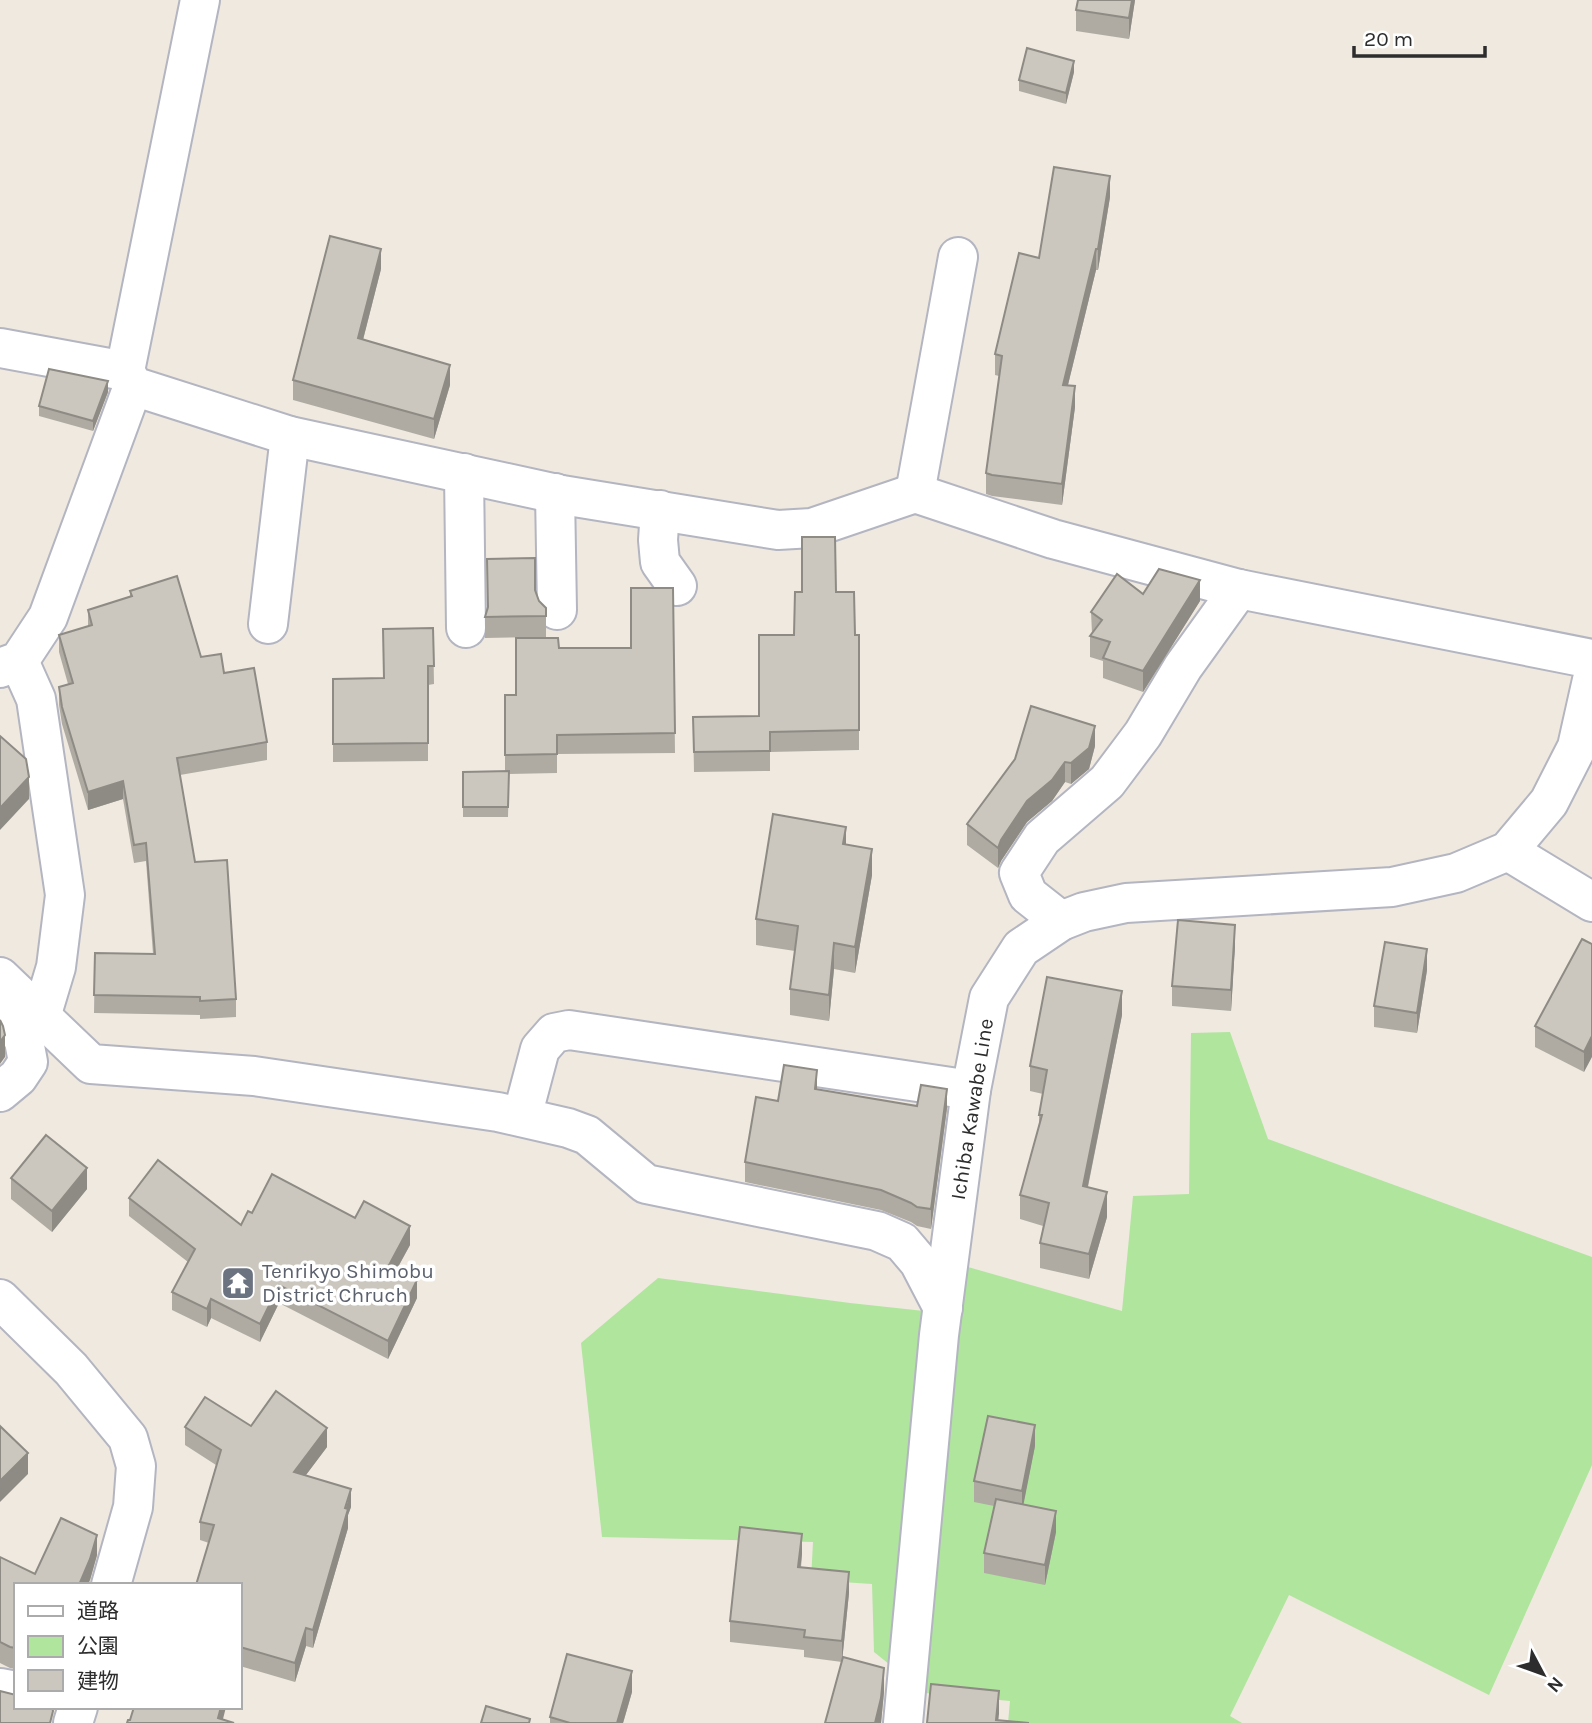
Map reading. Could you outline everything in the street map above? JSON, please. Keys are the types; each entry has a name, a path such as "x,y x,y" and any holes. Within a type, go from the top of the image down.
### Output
{"street":[{"path":"41,1017 56,967 65,895 36,699 9,665 48,617 129,379 200,0"},
{"path":"915,493 958,257"},
{"path":"0,348 129,379 290,436 555,493 778,530 812,528 915,493 1053,539 1239,589 1592,659"},
{"path":"268,624 290,436"},
{"path":"464,474 466,628"},
{"path":"555,493 557,610"},
{"path":"660,510 660,562 677,586"},
{"path":"1061,921 1028,895 1019,873 1042,838 1107,782 1143,734 1183,667 1239,589"},
{"name":"Ichiba Kawabe Line","path":"903,1723 943,1308 971,1090 989,998 1021,948 1061,921 1084,912 1126,903 1392,887 1456,873 1508,851 1549,802 1577,747 1592,680"},
{"path":"1508,851 1592,902"},
{"path":"0,977 91,1065 254,1076 498,1112 568,1128 587,1135 646,1184 877,1231 902,1242 919,1262 943,1308"},
{"path":"0,994 24,1041 28,1062 18,1077 0,1092"},
{"path":"522,1117 540,1049 554,1033 569,1030 971,1090"},
{"path":"0,1299 71,1369 128,1438 136,1466 133,1507 112,1583"}],"green space":[{"path":"1230,1032 1268,1139 1592,1257 1592,1465 1489,1695 1289,1595 1230,1716 1242,1723 1008,1723 1010,1701 925,1693 874,1652 872,1584 811,1580 813,1542 602,1537 581,1343 658,1278 961,1315 968,1267 1122,1311 1133,1196 1189,1194 1191,1033"}],"building":[{"path":"1078,0 1132,0 1129,18 1076,10"},
{"path":"1027,48 1074,61 1066,93 1019,80"},
{"path":"1054,167 1110,176 1098,249 1063,385 1075,386 1062,484 986,473 1002,356 995,354 1019,253 1039,258"},
{"path":"330,236 381,249 358,338 450,365 434,419 293,380"},
{"path":"49,369 108,381 93,421 39,406"},
{"path":"802,537 835,537 836,592 854,592 855,635 859,635 859,730 770,732 770,751 694,752 693,717 759,716 759,635 794,635 795,592 802,592"},
{"path":"535,558 535,590 539,601 546,608 546,616 485,617 488,607 487,559"},
{"path":"1159,569 1200,580 1143,671 1103,658 1110,642 1090,636 1102,620 1091,612 1117,574 1143,594"},
{"path":"177,576 201,657 221,654 224,673 254,668 267,742 177,758 195,862 227,860 236,999 200,1001 200,997 94,995 95,953 155,954 146,843 134,845 123,781 88,792 62,707 59,687 73,683 59,635 92,625 88,610 132,596 130,591"},
{"path":"631,588 673,588 675,733 557,735 557,754 505,755 505,695 516,695 516,638 558,638 559,648 631,648"},
{"path":"433,628 434,666 428,666 428,743 333,744 333,679 384,678 383,629"},
{"path":"1031,706 1095,726 1089,748 1071,763 1065,762 1052,780 1027,801 998,848 967,824 1015,759"},
{"path":"0,736 26,759 29,777 0,808"},
{"path":"509,771 508,807 463,807 463,772"},
{"path":"773,814 846,827 843,844 872,849 855,947 834,943 829,995 790,989 798,926 756,919"},
{"path":"1178,920 1235,925 1231,990 1172,986"},
{"path":"1582,939 1592,944 1592,1036 1584,1052 1535,1026"},
{"path":"1385,942 1427,949 1417,1013 1374,1006"},
{"path":"1047,977 1122,991 1083,1186 1107,1192 1089,1254 1040,1243 1049,1203 1020,1195 1042,1115 1039,1115 1047,1070 1030,1066"},
{"path":"0,1020 5,1035 0,1042"},
{"path":"784,1065 817,1070 815,1089 917,1106 921,1085 947,1089 931,1209 917,1207 881,1190 745,1162 756,1097 778,1101"},
{"path":"46,1135 87,1168 52,1211 11,1178"},
{"path":"158,1160 241,1225 248,1211 252,1213 272,1174 355,1218 364,1201 410,1226 389,1265 417,1280 388,1341 279,1285 260,1324 211,1299 207,1309 172,1292 195,1249 129,1198"},
{"path":"276,1391 327,1428 294,1472 351,1489 345,1508 348,1509 313,1630 306,1628 295,1663 242,1648 242,1583 197,1583 214,1525 200,1522 221,1450 185,1427 205,1397 251,1426"},
{"path":"988,1416 1035,1425 1022,1491 974,1481"},
{"path":"0,1426 28,1453 0,1481"},
{"path":"996,1499 1056,1511 1045,1565 984,1553"},
{"path":"61,1518 97,1535 80,1583 14,1583 14,1648 10,1647 0,1642 0,1557 35,1574"},
{"path":"740,1527 802,1534 798,1567 849,1572 842,1641 804,1637 805,1630 730,1621"},
{"path":"567,1654 632,1671 617,1723 570,1723 550,1717"},
{"path":"843,1657 884,1668 875,1723 825,1723"},
{"path":"931,1684 999,1691 996,1720 1029,1723 927,1723"},
{"path":"0,1691 14,1694 14,1709 53,1711 50,1723 0,1723"},
{"path":"486,1706 530,1719 529,1723 481,1723"},
{"path":"133,1709 220,1709 218,1718 234,1723 127,1723"}],"place":[{"name":"Tenrikyo Shimobu District Chruch","path":"238,1283"}]}
